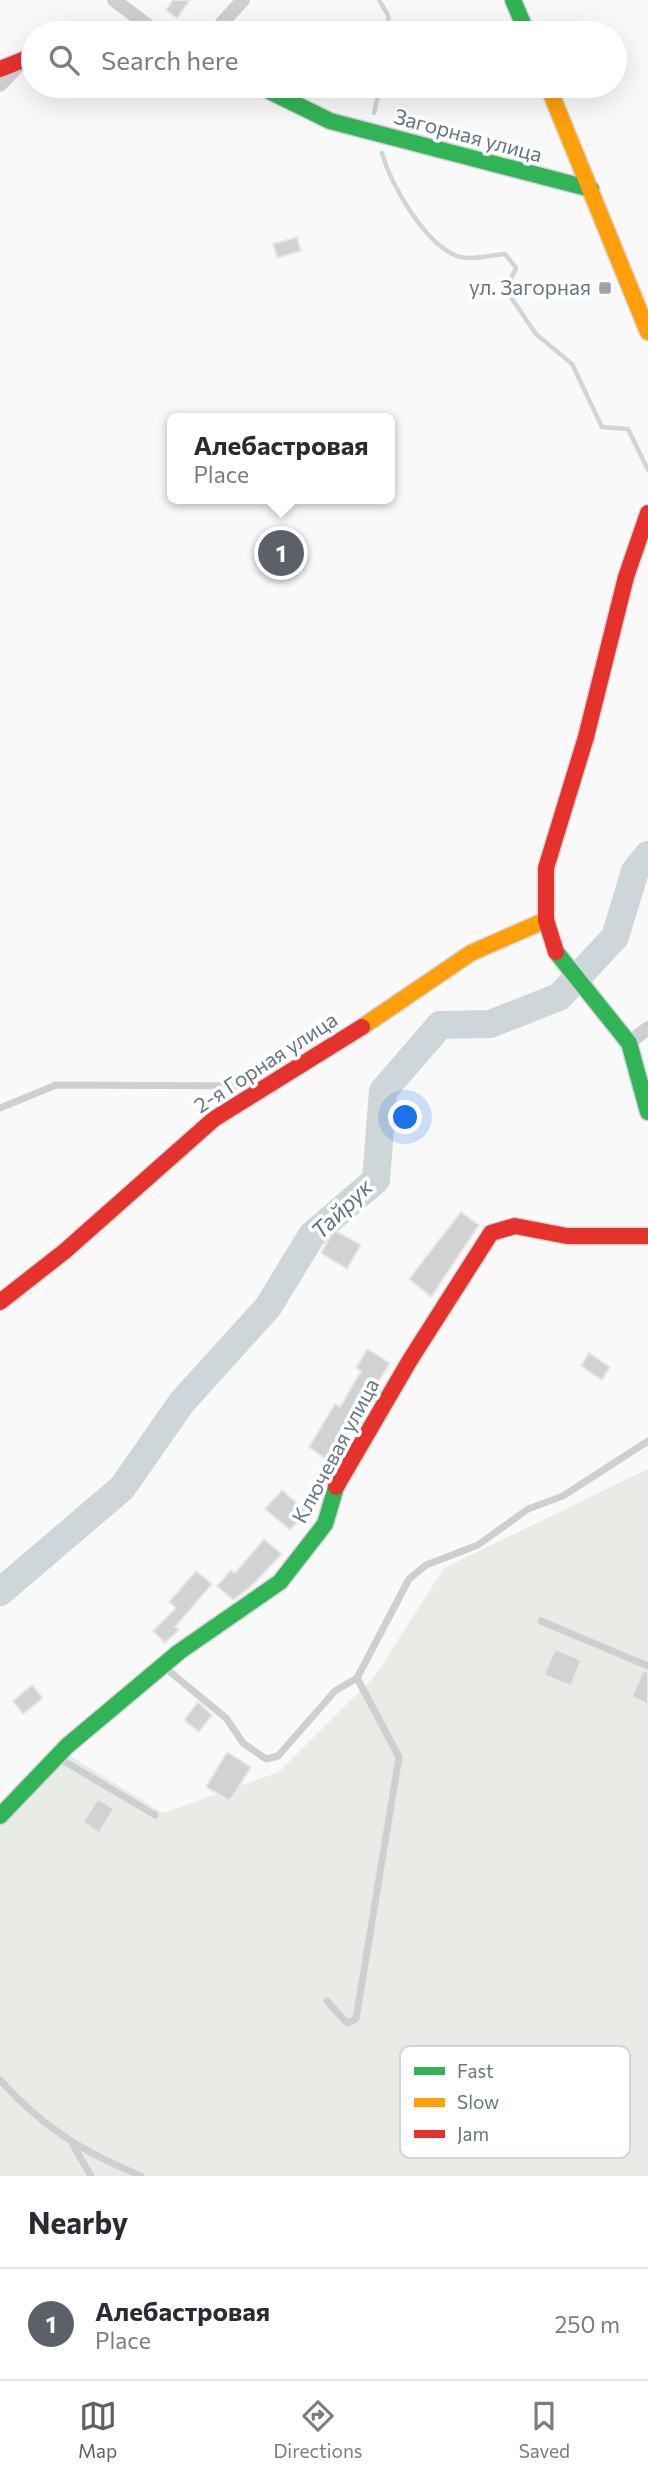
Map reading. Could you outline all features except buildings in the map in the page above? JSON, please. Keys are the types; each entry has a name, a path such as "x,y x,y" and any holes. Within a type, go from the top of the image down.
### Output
{"street":[{"path":"114,0 142,21"},
{"path":"224,21 243,0"},
{"path":"513,0 522,21"},
{"path":"0,69 21,61"},
{"path":"0,85 21,65"},
{"name":"Загорная улица","path":"283,98 330,121 591,190"},
{"path":"553,98 648,332"},
{"path":"648,513 626,578 586,737 546,868 546,920 555,950 597,999 629,1043 648,1112"},
{"name":"2-я Горная улица","path":"0,1302 65,1251 214,1119 409,997 471,953 546,920"},
{"path":"629,1043 648,1028"},
{"name":"Ключевая улица","path":"0,1816 56,1757 162,1666 280,1582 325,1524 335,1488 410,1360 491,1233 515,1226 567,1237 648,1236"}],"lane":[{"path":"0,1108 56,1085 266,1086"},
{"path":"162,1666 226,1718 243,1744 266,1759 278,1755 335,1691 357,1678 409,1579 426,1565 478,1545 528,1509 563,1496 648,1441"},
{"path":"541,1621 648,1666"},
{"path":"327,2001 347,2023 356,2019 399,1757 357,1678"},
{"path":"56,1757 155,1815"},
{"path":"0,2080 17,2098 73,2145 141,2176"},
{"path":"73,2145 91,2176"}],"shaded area":[{"path":"648,1469 648,2176 0,2176 0,1824 67,1754 163,1813 279,1772 375,1676 444,1568"}],"waterway":[{"path":"379,0 388,15 388,21"},
{"path":"374,113 377,98"},
{"path":"382,153 393,181 411,212 445,249 457,256 468,258 505,254 516,268 506,290 536,334 572,364 602,427 628,429 648,470"},
{"name":"Тайрук","path":"0,1592 122,1488 182,1402 268,1307 312,1235 376,1180 383,1091 440,1025 490,1024 559,997 615,937 635,871 648,855"}],"traffic: fast":[{"path":"513,0 522,21"},
{"path":"283,98 330,121 591,189"},
{"path":"556,952 629,1043 648,1112"},
{"path":"0,1816 67,1746 179,1652 280,1582 325,1524 336,1487"}],"traffic: slow":[{"path":"553,98 648,332"},
{"path":"362,1027 471,953 546,920"}],"traffic: jam":[{"path":"0,69 21,61"},
{"path":"556,952 546,920 546,868 586,737 626,577 648,513"},
{"path":"0,1302 65,1251 214,1119 362,1027"},
{"path":"336,1487 410,1360 491,1233 515,1226 567,1236 648,1236"}],"place":[{"name":"ул. Загорная","path":"605,288"},
{"name":"Алебастровая","path":"281,553"}]}
